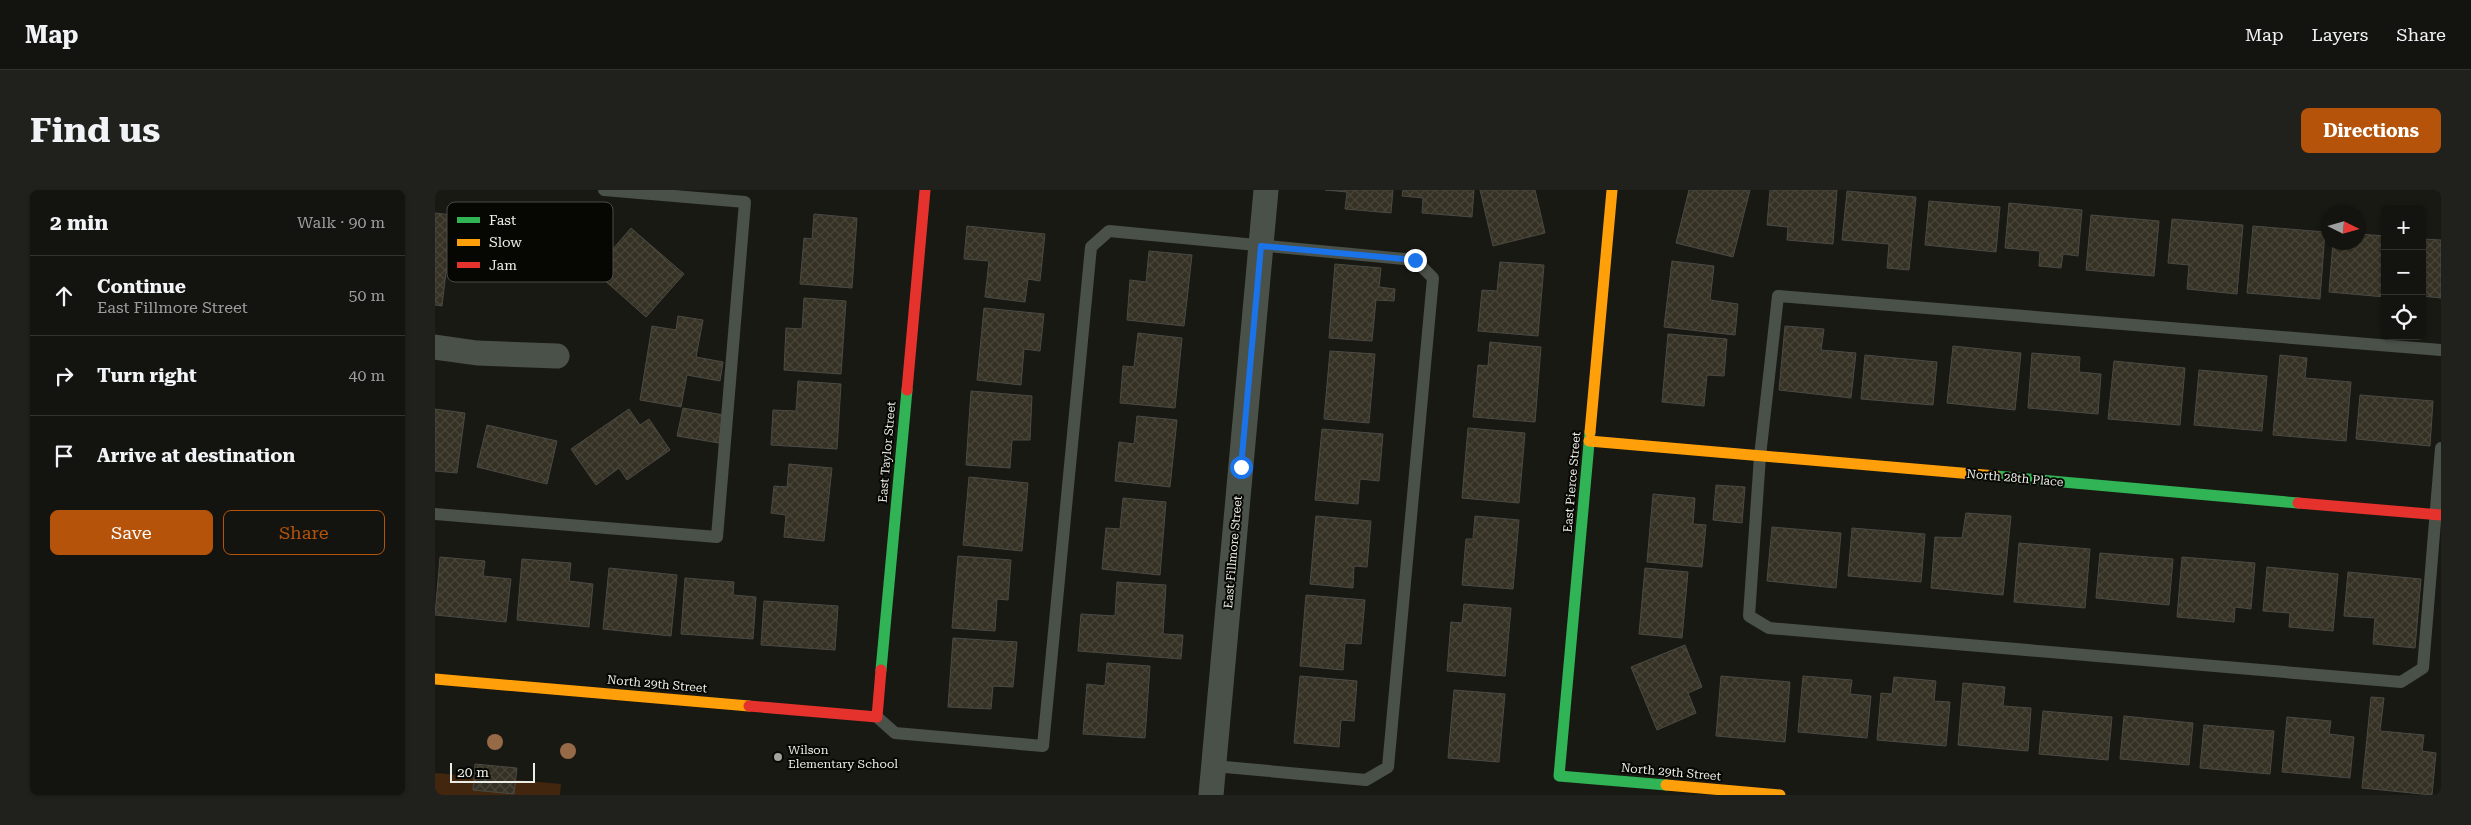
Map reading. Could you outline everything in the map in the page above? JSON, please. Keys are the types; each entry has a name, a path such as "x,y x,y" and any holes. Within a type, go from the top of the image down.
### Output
{"street":[{"name":"East Taylor Street","path":"877,717 925,190"},
{"name":"East Fillmore Street","path":"1211,795 1266,190"},
{"name":"East Pierce Street","path":"1559,776 1612,190"},
{"path":"435,347 477,353 557,356"},
{"name":"North 28th Place","path":"1589,441 2439,515"},
{"name":"North 29th Street","path":"435,679 877,717"},
{"name":"North 29th Street","path":"1559,776 1780,795"}],"lane":[{"path":"435,514 717,537 745,202 604,190"},
{"path":"877,717 895,734 1043,746 1091,247 1109,231 1415,260 1433,278 1388,767 1366,780 1214,766"},
{"path":"2441,350 1779,296 1760,456 1749,616 1769,628 2401,682 2423,668 2439,515 2441,448"}],"shaded area":[{"path":"435,773 561,784 560,795 435,795"}],"building":[{"path":"1325,190 1393,190 1391,213 1345,209 1347,192"},
{"path":"1403,190 1474,190 1472,217 1422,213 1423,198 1402,196"},
{"path":"1480,190 1535,190 1545,233 1493,246"},
{"path":"1689,190 1750,190 1733,257 1676,243"},
{"path":"1770,190 1837,190 1833,244 1787,240 1788,227 1767,225"},
{"path":"1847,191 1916,197 1909,270 1887,268 1889,244 1842,240"},
{"path":"1929,201 2000,207 1996,252 1925,245"},
{"path":"2009,203 2082,210 2078,256 2063,254 2061,268 2039,266 2040,251 2005,248"},
{"path":"435,213 447,214 447,272 442,306 435,305"},
{"path":"814,214 857,218 852,288 800,284 804,238 812,239"},
{"path":"2091,215 2159,221 2154,276 2086,270"},
{"path":"2172,219 2243,225 2237,294 2187,289 2189,265 2168,263"},
{"path":"967,226 1045,234 1040,281 1028,279 1025,302 985,297 989,261 964,259"},
{"path":"2253,226 2321,232 2321,250 2324,250 2320,299 2247,293"},
{"path":"631,228 684,274 646,317 606,282 613,282 613,249"},
{"path":"2366,235 2381,236 2381,297 2329,292 2332,250 2366,250"},
{"path":"2426,239 2441,240 2441,298 2426,296"},
{"path":"1149,251 1192,255 1184,326 1127,320 1130,280 1146,282"},
{"path":"1672,261 1714,266 1710,300 1738,304 1735,335 1664,327"},
{"path":"1500,262 1544,265 1538,336 1478,331 1482,290 1497,291"},
{"path":"1335,264 1381,268 1379,287 1395,289 1394,301 1376,300 1372,341 1329,338"},
{"path":"804,298 846,301 841,374 784,370 786,328 802,329"},
{"path":"984,308 1044,314 1040,351 1024,349 1021,385 977,380"},
{"path":"678,316 703,320 696,357 723,362 720,381 687,375 681,407 640,400 652,326 676,330"},
{"path":"1785,326 1824,329 1821,350 1856,353 1851,398 1779,390"},
{"path":"1138,333 1182,338 1175,408 1120,403 1123,366 1134,367"},
{"path":"1668,334 1727,339 1724,376 1707,375 1704,406 1662,402"},
{"path":"1490,342 1541,347 1535,422 1473,417 1478,365 1488,366"},
{"path":"1953,346 2021,353 2015,410 1947,403"},
{"path":"1330,351 1375,354 1369,423 1324,419"},
{"path":"2032,353 2080,357 2079,372 2101,374 2098,414 2028,408"},
{"path":"1865,355 1937,362 1933,405 1861,399"},
{"path":"2280,355 2307,358 2305,378 2351,382 2346,441 2273,435"},
{"path":"2114,361 2185,368 2180,425 2108,419"},
{"path":"2199,370 2267,376 2262,431 2194,425"},
{"path":"798,381 841,384 837,449 771,445 773,410 796,411"},
{"path":"971,391 1032,396 1030,440 1012,440 1010,468 966,465"},
{"path":"2360,395 2433,401 2430,446 2356,439"},
{"path":"683,408 724,415 719,443 677,436"},
{"path":"435,409 465,413 457,473 435,471"},
{"path":"629,409 640,425 649,419 670,450 627,480 619,468 596,485 571,449"},
{"path":"1137,416 1177,420 1170,487 1115,481 1119,442 1134,444"},
{"path":"487,425 557,441 547,484 477,467"},
{"path":"1468,428 1525,433 1519,503 1462,498"},
{"path":"1322,429 1383,434 1379,481 1360,479 1358,504 1315,500"},
{"path":"789,464 832,468 824,541 784,537 786,515 771,513 774,486 787,487"},
{"path":"969,477 1028,483 1022,551 963,545"},
{"path":"1716,485 1745,487 1742,523 1713,520"},
{"path":"1653,494 1695,498 1693,524 1706,525 1702,567 1647,562"},
{"path":"1123,498 1166,502 1160,575 1102,569 1106,528 1120,529"},
{"path":"1966,513 2011,516 2003,595 1931,588 1935,537 1962,538"},
{"path":"1316,516 1371,521 1367,567 1354,566 1353,588 1310,584"},
{"path":"1475,516 1519,520 1513,589 1462,585 1466,539 1473,539"},
{"path":"1772,527 1841,533 1836,588 1767,581"},
{"path":"1852,528 1925,534 1921,582 1848,576"},
{"path":"2019,543 2090,549 2085,608 2014,602"},
{"path":"2100,553 2173,559 2169,605 2096,598"},
{"path":"958,556 1011,560 1008,600 997,599 995,631 952,628"},
{"path":"440,557 485,561 483,576 511,579 506,622 435,615"},
{"path":"2182,557 2255,563 2251,609 2235,607 2234,622 2177,617"},
{"path":"522,559 571,563 569,581 593,584 589,627 517,620"},
{"path":"2267,567 2338,574 2333,631 2289,627 2290,613 2263,611"},
{"path":"609,568 677,575 671,636 603,629"},
{"path":"1645,568 1688,572 1682,638 1639,634"},
{"path":"2348,572 2421,579 2415,648 2373,644 2375,618 2344,616"},
{"path":"685,578 734,582 733,595 756,597 753,639 681,634"},
{"path":"1117,582 1166,585 1163,634 1183,635 1181,659 1078,651 1081,614 1115,616"},
{"path":"1306,595 1365,600 1361,644 1345,643 1343,670 1300,666"},
{"path":"764,601 838,606 835,650 761,645"},
{"path":"1464,604 1511,608 1505,676 1447,671 1451,622 1462,623"},
{"path":"953,638 1017,642 1013,687 993,686 991,709 948,707"},
{"path":"1685,645 1702,687 1688,693 1696,713 1657,730 1631,667"},
{"path":"1107,663 1150,666 1145,738 1083,734 1087,684 1105,686"},
{"path":"1300,676 1357,681 1354,721 1341,720 1339,747 1294,743"},
{"path":"1721,676 1790,682 1785,742 1716,736"},
{"path":"1803,676 1852,680 1850,694 1871,696 1867,738 1798,732"},
{"path":"1894,677 1936,681 1934,701 1950,702 1946,746 1877,740 1881,693 1892,694"},
{"path":"1963,683 2005,687 2003,706 2031,708 2028,751 1958,745"},
{"path":"1454,690 1505,694 1499,762 1448,758"},
{"path":"2371,697 2384,698 2380,731 2424,735 2422,751 2436,753 2432,795 2362,788"},
{"path":"2043,711 2112,717 2108,760 2039,754"},
{"path":"2124,716 2193,723 2189,765 2120,759"},
{"path":"2287,717 2331,721 2329,734 2354,737 2350,778 2282,772"},
{"path":"2204,725 2274,731 2270,774 2200,768"},
{"path":"475,764 517,768 514,794 473,790"}],"traffic: fast":[{"path":"881,670 907,390"},
{"path":"1590,432 1559,776 1666,785"},
{"path":"1996,476 2298,503"}],"traffic: slow":[{"path":"1590,432 1612,190"},
{"path":"1589,441 1996,476"},
{"path":"435,679 749,706"},
{"path":"1666,785 1780,795"}],"traffic: jam":[{"path":"907,390 925,190"},
{"path":"2298,503 2441,515"},
{"path":"749,706 877,717 881,670"}],"place":[{"name":"Wilson Elementary School","path":"778,757"}],"route":[{"path":"1241,467 1261,246 1415,260"}]}
